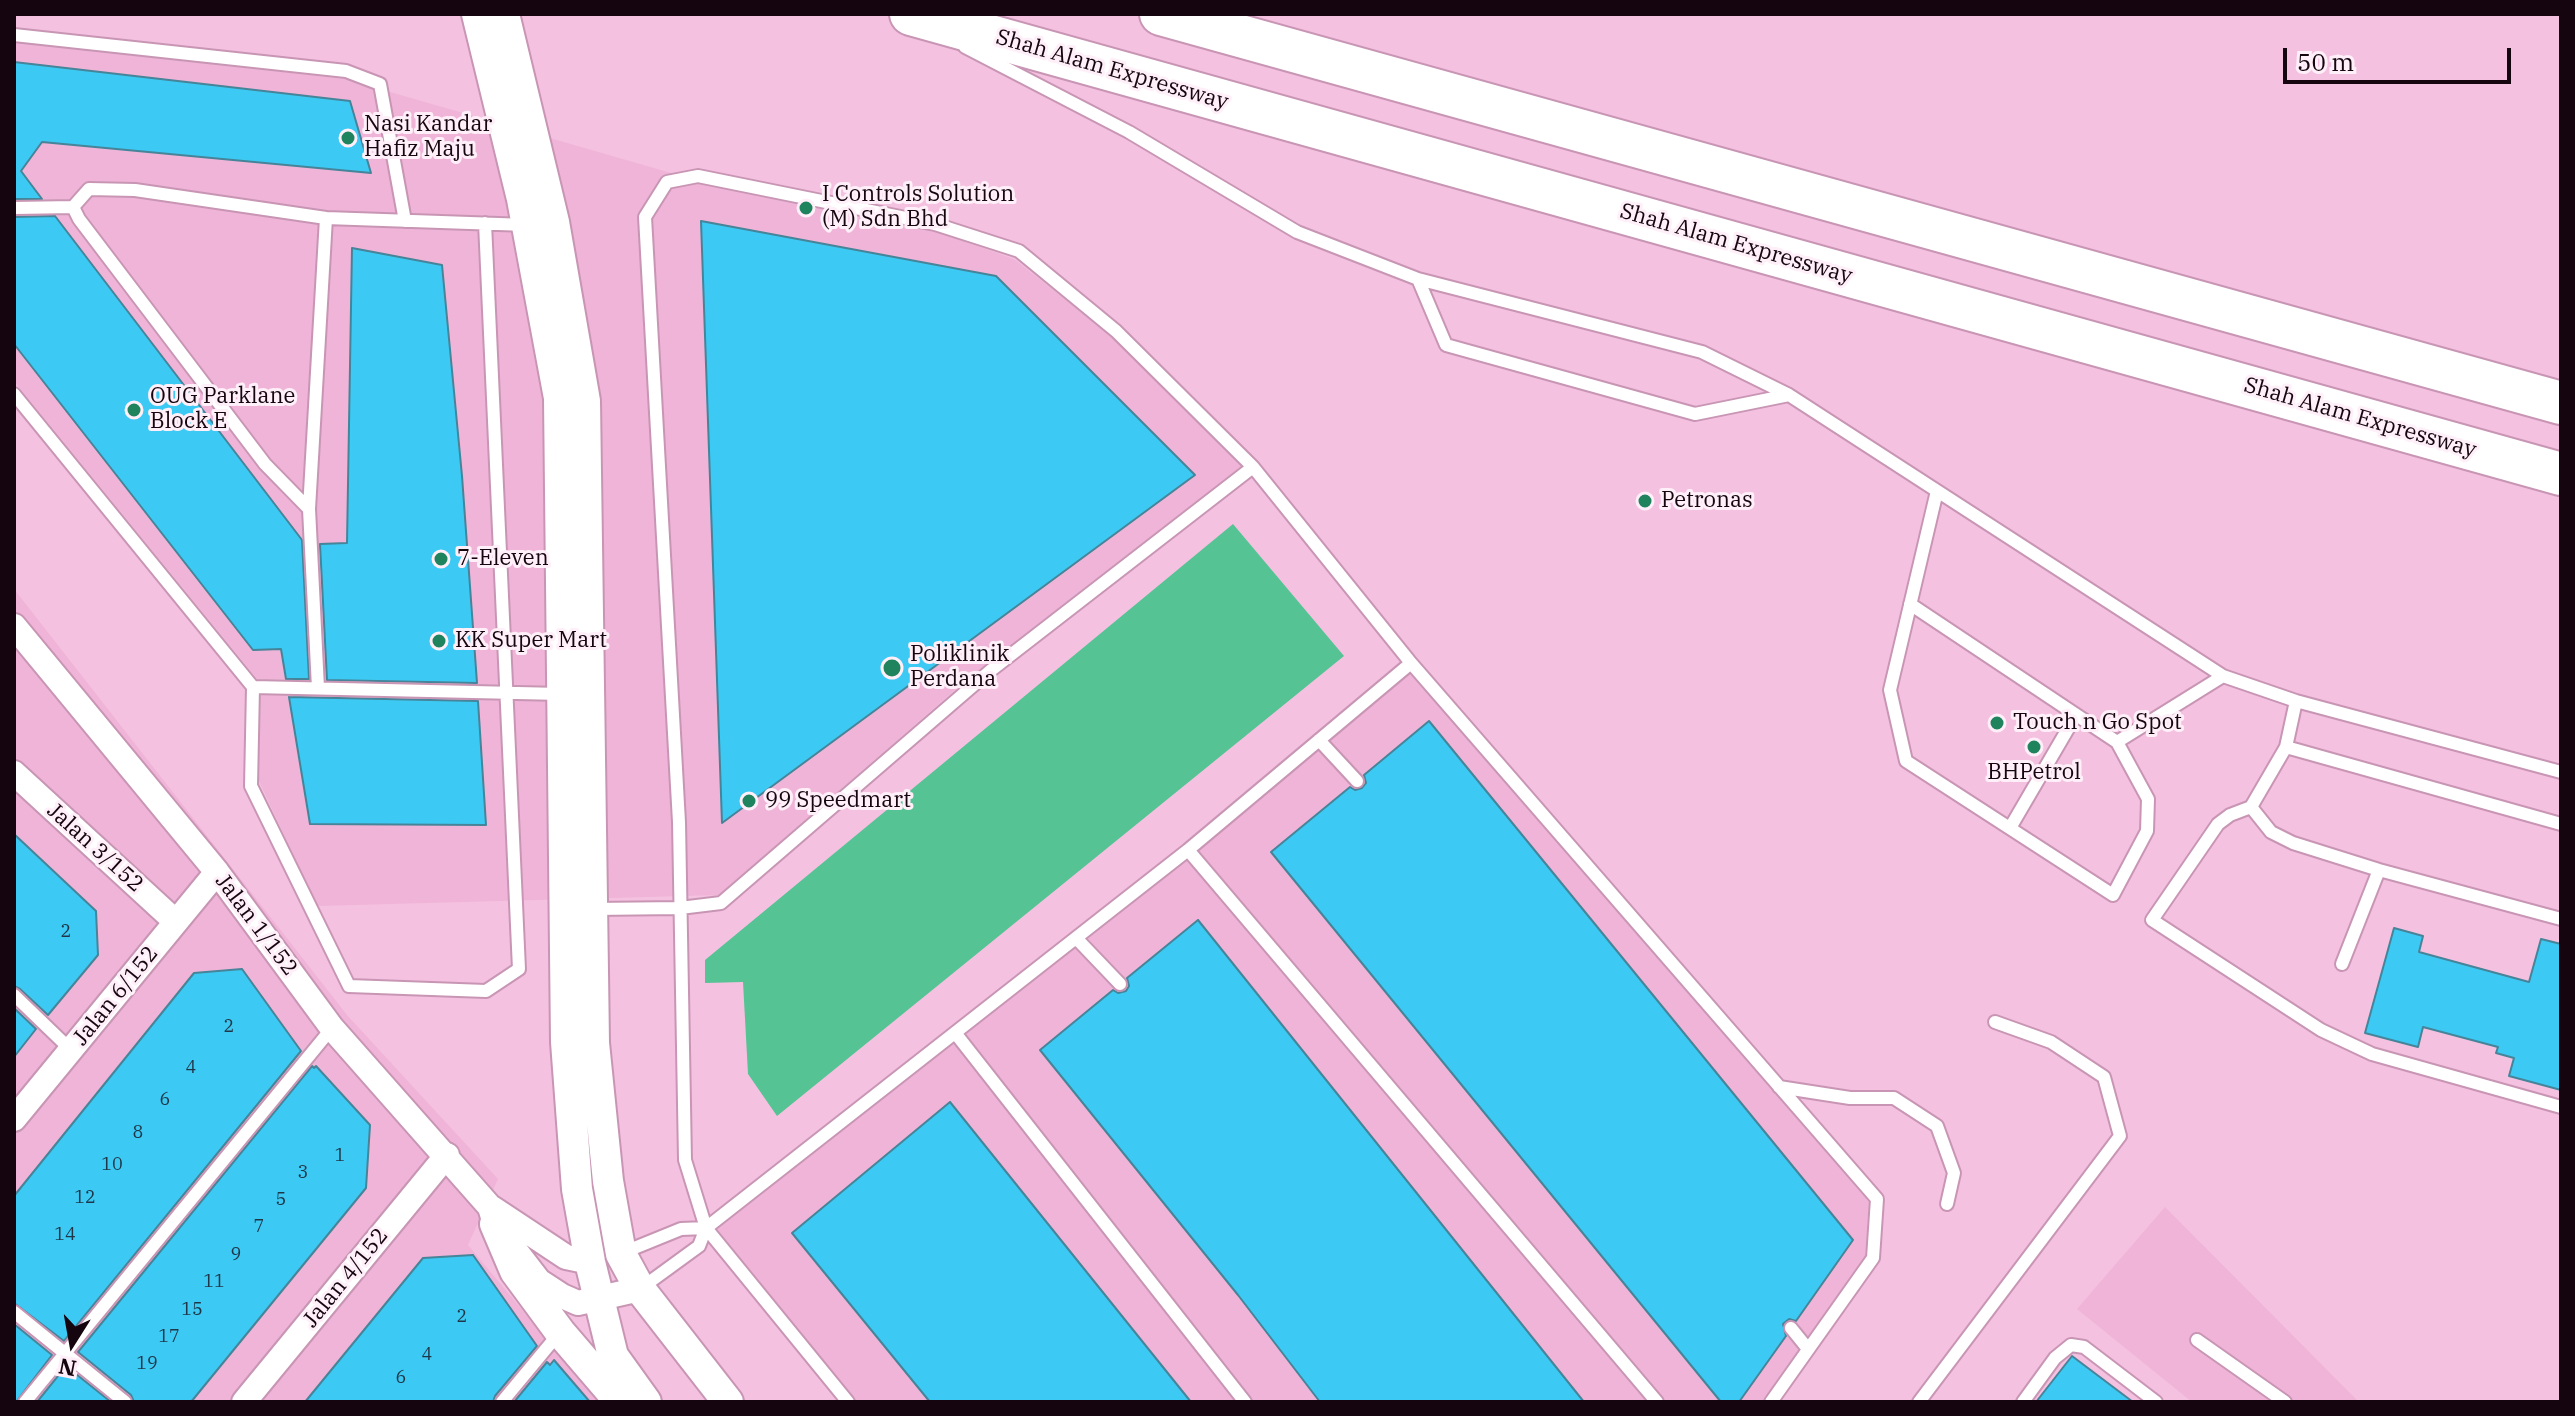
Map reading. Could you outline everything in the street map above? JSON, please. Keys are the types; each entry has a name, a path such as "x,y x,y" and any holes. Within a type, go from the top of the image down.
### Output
{"highway":[{"path":"1161,14 2561,403"},
{"name":"Shah Alam Expressway","path":"926,24 2561,474"}],"street":[{"path":"477,14 585,401 566,1042 577,1189 598,1300 613,1356 646,1402"},
{"path":"504,14 532,207"},
{"name":"Jalan 1/152","path":"14,626 217,872 332,1028 447,1155 539,1281 578,1303 598,1300"},
{"path":"576,695 593,909 594,1043 608,1181 621,1254 640,1289 728,1402"},
{"name":"Jalan 3/152","path":"14,773 176,922"},
{"name":"Jalan 6/152","path":"14,1119 217,872"},
{"name":"Jalan 4/152","path":"244,1402 447,1155"},
{"path":"493,1215 566,1257 590,1262 621,1254"},
{"path":"493,1215 515,1271 560,1332 620,1402"},
{"path":"598,1300 640,1289"}],"lane":[{"path":"900,14 926,24"},
{"path":"14,35 346,71 380,84 405,221"},
{"path":"954,42 1129,132 1297,232 1418,279 1702,352 1789,395 2223,676 2296,701 2561,772"},
{"path":"848,1402 706,1228 685,1160 679,822 645,217 667,182 698,176 935,224 1019,251 1116,331 1253,467 1411,663 1877,1199 1873,1258 1771,1402"},
{"path":"14,208 73,207 89,189 135,190 326,218 485,223 532,207"},
{"path":"73,207 265,464 309,509"},
{"path":"318,688 309,509 326,218"},
{"path":"14,394 253,687 251,786 349,986 486,991 519,969 485,223"},
{"path":"1418,279 1446,345 1695,414 1789,395"},
{"path":"593,909 680,908 721,903 990,671 1253,467"},
{"path":"1910,604 2117,742 2148,799 2147,831 2113,895 1906,761 1890,690 1910,604 1937,491"},
{"path":"640,1289 699,1246 706,1228 1077,939 1411,663"},
{"path":"2117,742 2223,676"},
{"path":"253,687 576,695"},
{"path":"2296,701 2286,747 2251,807 2230,815 2218,824 2152,920 2321,1030 2372,1054 2561,1107"},
{"path":"2010,828 2076,715"},
{"path":"1319,740 1357,781"},
{"path":"2286,747 2561,824"},
{"path":"2251,807 2271,832 2293,843 2379,870 2561,919"},
{"path":"1188,850 1657,1402"},
{"path":"2342,964 2379,870"},
{"path":"1077,939 1120,984"},
{"path":"14,995 71,1050"},
{"path":"1919,1402 2120,1136 2104,1077 2051,1042 1995,1022"},
{"path":"25,1402 332,1028"},
{"path":"956,1034 1245,1402"},
{"path":"1779,1087 1850,1098 1894,1098 1937,1126 1954,1173 1947,1204"},
{"path":"621,1254 681,1229 706,1228"},
{"path":"14,1312 125,1402"},
{"path":"1791,1328 1808,1349"},
{"path":"502,1402 560,1332"},
{"path":"2197,1340 2285,1402"},
{"path":"2023,1402 2055,1358 2071,1345 2084,1347 2156,1402"}],"shaded area":[{"path":"14,42 345,79 699,181 934,231 1014,259 1110,335 1242,466 971,676 719,895 317,906 259,781 259,681 14,381"},
{"path":"14,589 347,1015 498,1179 468,1245 599,1402 14,1402"},
{"path":"1411,672 1869,1202 1865,1257 1763,1402 857,1402 717,1229 1211,841"},
{"path":"2165,1207 2359,1402 2192,1402 2077,1309"}],"green space":[{"path":"1233,524 1344,656 777,1116 748,1074 743,982 705,983 705,960"}],"building":[{"path":"14,62 350,101 371,173 42,142 21,171 42,199 14,199"},
{"path":"55,216 302,540 309,679 286,679 281,649 253,650 14,344 14,217"},
{"path":"701,221 996,276 1195,475 722,823"},
{"path":"352,248 442,265 477,683 327,680 320,544 347,543"},
{"path":"289,697 478,701 486,825 310,824"},
{"path":"1429,721 1853,1240 1796,1321 1789,1319 1783,1324 1786,1336 1739,1402 1721,1402 1271,852 1350,787 1355,790 1362,788 1366,783 1364,775"},
{"path":"14,834 96,911 98,955 48,1015 14,986"},
{"path":"1198,920 1584,1402 1320,1402 1238,1295 1040,1050 1113,990 1118,993 1126,991 1129,986 1127,978"},
{"path":"2394,928 2423,936 2419,952 2529,982 2541,939 2561,944 2561,1090 2509,1076 2514,1058 2496,1053 2498,1047 2423,1027 2418,1047 2365,1033"},
{"path":"242,969 301,1051 64,1341 14,1303 14,1196 194,973"},
{"path":"14,1008 36,1029 14,1057"},
{"path":"312,1066 316,1066 370,1125 366,1188 191,1402 134,1402 131,1395 78,1352"},
{"path":"950,1102 1191,1402 930,1402 792,1233"},
{"path":"473,1255 537,1346 493,1402 305,1402 423,1258"},
{"path":"14,1324 52,1355 16,1402 14,1402"},
{"path":"2072,1356 2133,1402 2036,1402"},
{"path":"554,1360 590,1402 514,1402 547,1362 550,1365"},
{"path":"66,1366 111,1402 37,1402"}],"place":[{"name":"Nasi Kandar Hafiz Maju","path":"348,138"},
{"name":"I Controls Solution (M) Sdn Bhd","path":"806,208"},
{"name":"OUG Parklane Block E","path":"134,410"},
{"name":"Petronas","path":"1645,501"},
{"name":"7-Eleven","path":"441,559"},
{"name":"KK Super Mart","path":"439,641"},
{"name":"Poliklinik Perdana","path":"892,668"},
{"name":"Touch n Go Spot","path":"1997,723"},
{"name":"BHPetrol","path":"2034,747"},
{"name":"99 Speedmart","path":"749,801"}]}
